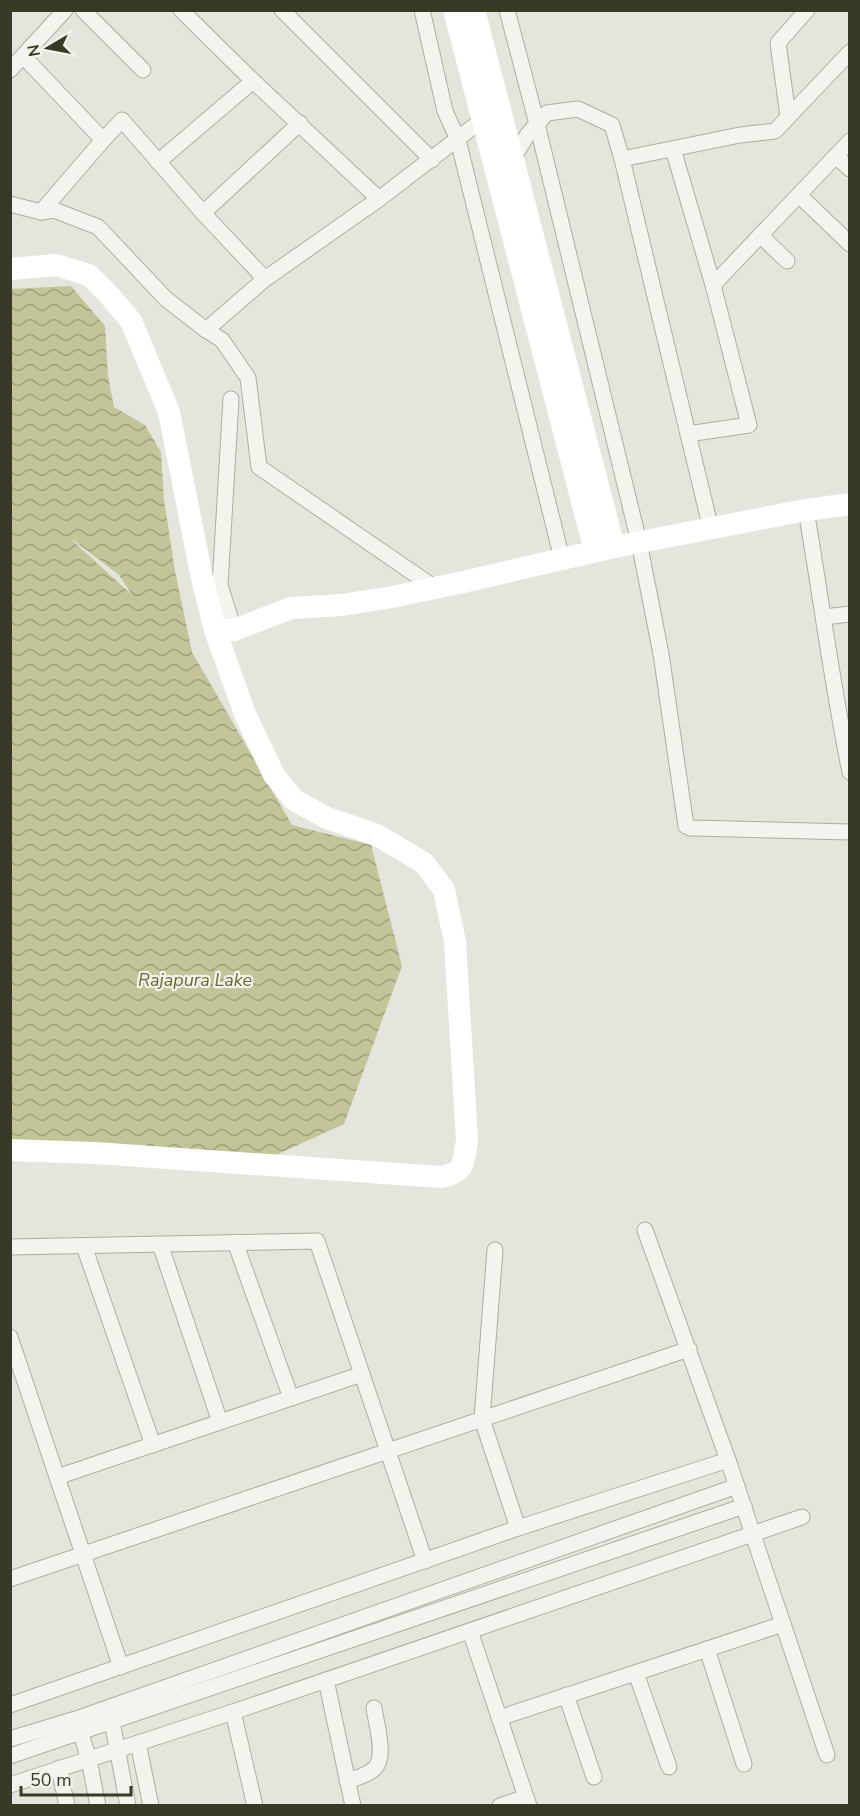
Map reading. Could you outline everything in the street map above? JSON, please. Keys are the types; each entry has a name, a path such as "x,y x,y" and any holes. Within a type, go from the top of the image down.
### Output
{"street":[{"path":"10,70 65,10"},
{"path":"83,10 142,70"},
{"path":"181,10 379,199"},
{"path":"282,10 432,159"},
{"path":"422,10 445,111 458,140 562,559"},
{"path":"474,10 513,158 604,549"},
{"path":"507,10 639,542 661,654 686,826 691,828 849,832"},
{"path":"788,116 778,43 807,10"},
{"path":"454,11 482,120 604,549"},
{"path":"622,159 740,135 775,131 849,52"},
{"path":"23,56 103,140"},
{"path":"158,162 253,81"},
{"path":"513,158 547,113 578,109 612,125 711,529"},
{"path":"41,212 122,120 203,213 265,279"},
{"path":"206,330 265,279 379,199 482,120"},
{"path":"203,213 300,123"},
{"path":"713,285 849,141"},
{"path":"673,149 713,285 749,425 688,434"},
{"path":"836,156 849,169"},
{"path":"799,195 849,244"},
{"path":"10,204 41,212 54,210 98,227 166,299 222,340 249,378 259,467 435,588"},
{"path":"760,235 787,261"},
{"path":"10,269 56,265 88,276 109,295 131,321 169,412 202,578 225,630"},
{"path":"10,1150 95,1153 441,1177 455,1174 463,1165 466,1140 455,942 444,890 424,863 377,835 327,818 294,800 274,775 250,724 225,630 220,585 231,399"},
{"path":"225,630 291,608 342,605 435,588 604,549 806,510 849,504"},
{"path":"806,510 824,617 843,708 849,772"},
{"path":"824,617 849,614"},
{"path":"645,1230 744,1506 827,1755"},
{"path":"10,1247 317,1241 425,1561"},
{"path":"235,1242 291,1398"},
{"path":"160,1244 220,1422"},
{"path":"84,1246 153,1445"},
{"path":"495,1250 482,1419 518,1528"},
{"path":"10,1337 13,1356 121,1667"},
{"path":"10,1579 689,1349"},
{"path":"57,1478 362,1374"},
{"path":"10,1705 518,1528 728,1460"},
{"path":"110,1714 737,1486"},
{"path":"10,1756 78,1725 110,1714 744,1506"},
{"path":"10,1785 233,1712 802,1517"},
{"path":"500,1718 783,1624"},
{"path":"470,1631 527,1801 500,1806"},
{"path":"707,1649 744,1764"},
{"path":"636,1672 669,1767"},
{"path":"326,1680 353,1806"},
{"path":"566,1695 594,1777"},
{"path":"347,1780 371,1772 377,1767 381,1753 374,1708"},
{"path":"233,1712 255,1806"},
{"path":"110,1714 128,1806"},
{"path":"10,1739 78,1725"},
{"path":"78,1725 89,1760 98,1806"},
{"path":"138,1743 151,1806"},
{"path":"60,1768 67,1806"}],"water":[{"name":"Rajapura Lake","path":"71,286 105,326 108,376 114,407 145,425 161,452 164,500 175,571 192,652 292,825 371,845 402,966 344,1124 245,1169 11,1151 10,289","holes":["73,540 119,575 132,595"]}]}
